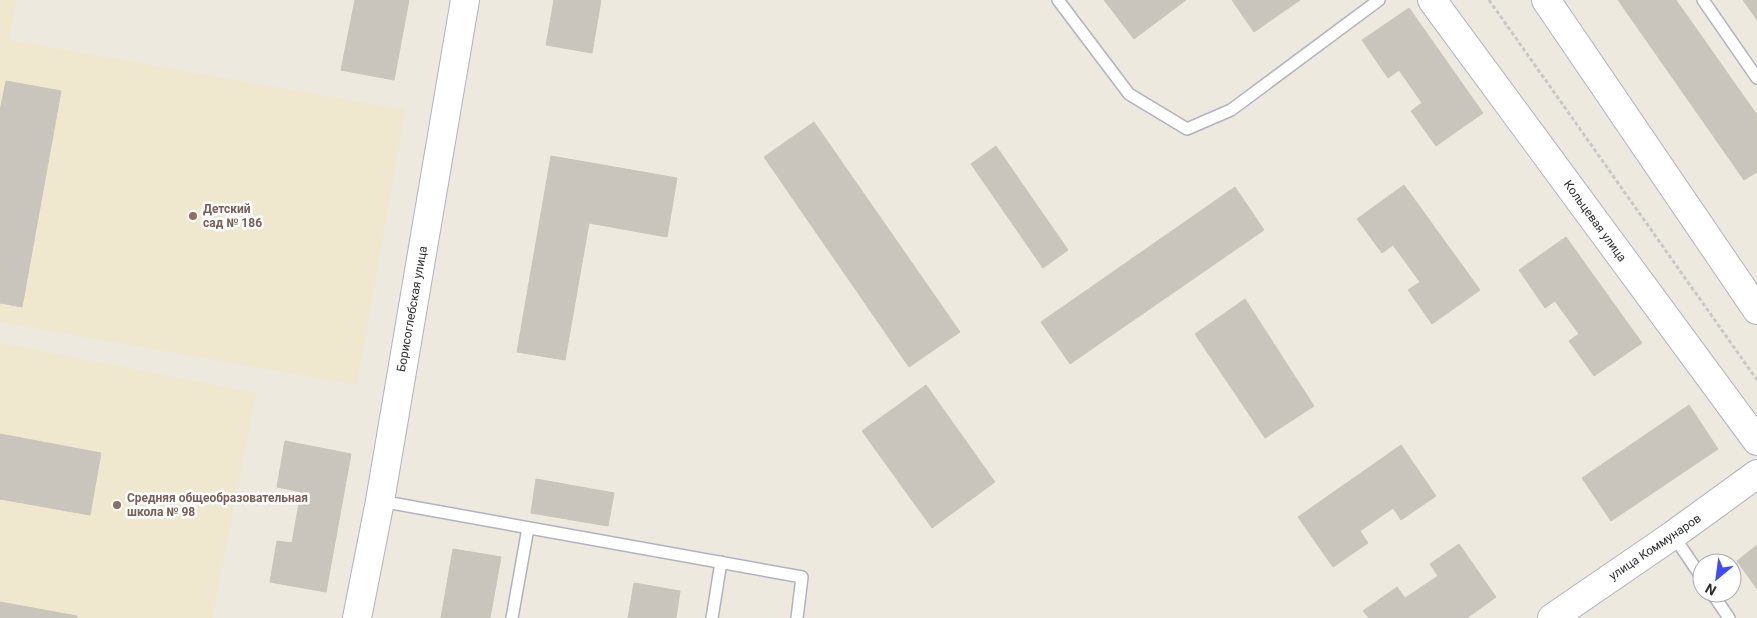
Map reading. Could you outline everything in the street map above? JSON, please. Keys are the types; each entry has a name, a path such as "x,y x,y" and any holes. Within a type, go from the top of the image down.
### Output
{"main road":[{"name":"Борисоглебская улица","path":"357,618 380,501 465,0"},
{"name":"Кольцевая улица","path":"1432,0 1757,441"},
{"path":"1546,0 1757,310"},
{"name":"улица Коммунаров","path":"1552,618 1674,535 1757,474"}],"lane":[{"path":"1058,0 1129,94 1187,129 1231,110 1380,0"},
{"path":"1703,0 1757,78"},
{"path":"380,501 802,577 796,618"},
{"path":"512,618 528,528"},
{"path":"1674,535 1692,563"},
{"path":"712,618 721,562"},
{"path":"1719,603 1729,618"}],"path":[{"path":"1489,0 1757,380"}],"shaded area":[{"name":"Детский сад № 186","path":"0,0 16,0 9,40 405,110 357,385 0,322"},
{"name":"Средняя общеобразовательная школа № 98","path":"0,343 256,393 212,618 0,618"}],"building":[{"path":"355,0 409,0 394,80 341,70"},
{"path":"554,0 601,0 592,53 546,45"},
{"path":"1104,0 1186,0 1134,39"},
{"path":"1232,0 1300,0 1254,32"},
{"path":"1618,0 1676,0 1757,115 1757,172 1744,180"},
{"path":"1743,0 1757,0 1757,20"},
{"path":"1409,8 1483,113 1436,146 1411,111 1422,103 1399,70 1388,78 1362,40"},
{"path":"6,81 61,91 22,307 0,303 0,111"},
{"path":"814,122 960,332 909,367 764,157"},
{"path":"996,146 1068,250 1043,268 971,164"},
{"path":"551,156 677,178 667,237 589,223 565,360 517,352"},
{"path":"1404,185 1480,290 1432,324 1408,290 1420,282 1393,245 1382,253 1357,219"},
{"path":"1235,187 1264,230 1070,364 1041,322"},
{"path":"1566,237 1642,343 1594,376 1569,341 1579,334 1555,301 1545,308 1519,270"},
{"path":"1245,299 1314,406 1265,438 1195,334"},
{"path":"926,385 995,482 932,528 862,431"},
{"path":"1689,405 1718,449 1611,521 1582,478"},
{"path":"0,434 101,453 90,515 0,499"},
{"path":"285,441 351,454 326,592 270,582 277,541 292,543 301,492 277,487"},
{"path":"1401,445 1436,496 1401,520 1393,508 1360,531 1368,543 1333,567 1298,517"},
{"path":"536,479 614,493 608,526 531,513"},
{"path":"1459,544 1496,597 1467,618 1369,618 1363,611 1397,587 1405,598 1438,576 1430,564"},
{"path":"1757,545 1757,589 1742,568 1742,557"},
{"path":"453,549 501,557 490,618 441,618"},
{"path":"634,583 680,591 676,618 628,618"},
{"path":"0,602 77,616 77,618 0,618"}],"place":[{"name":"Детский сад № 186","path":"193,216"},
{"name":"Средняя общеобразовательная школа № 98","path":"117,505"}]}
